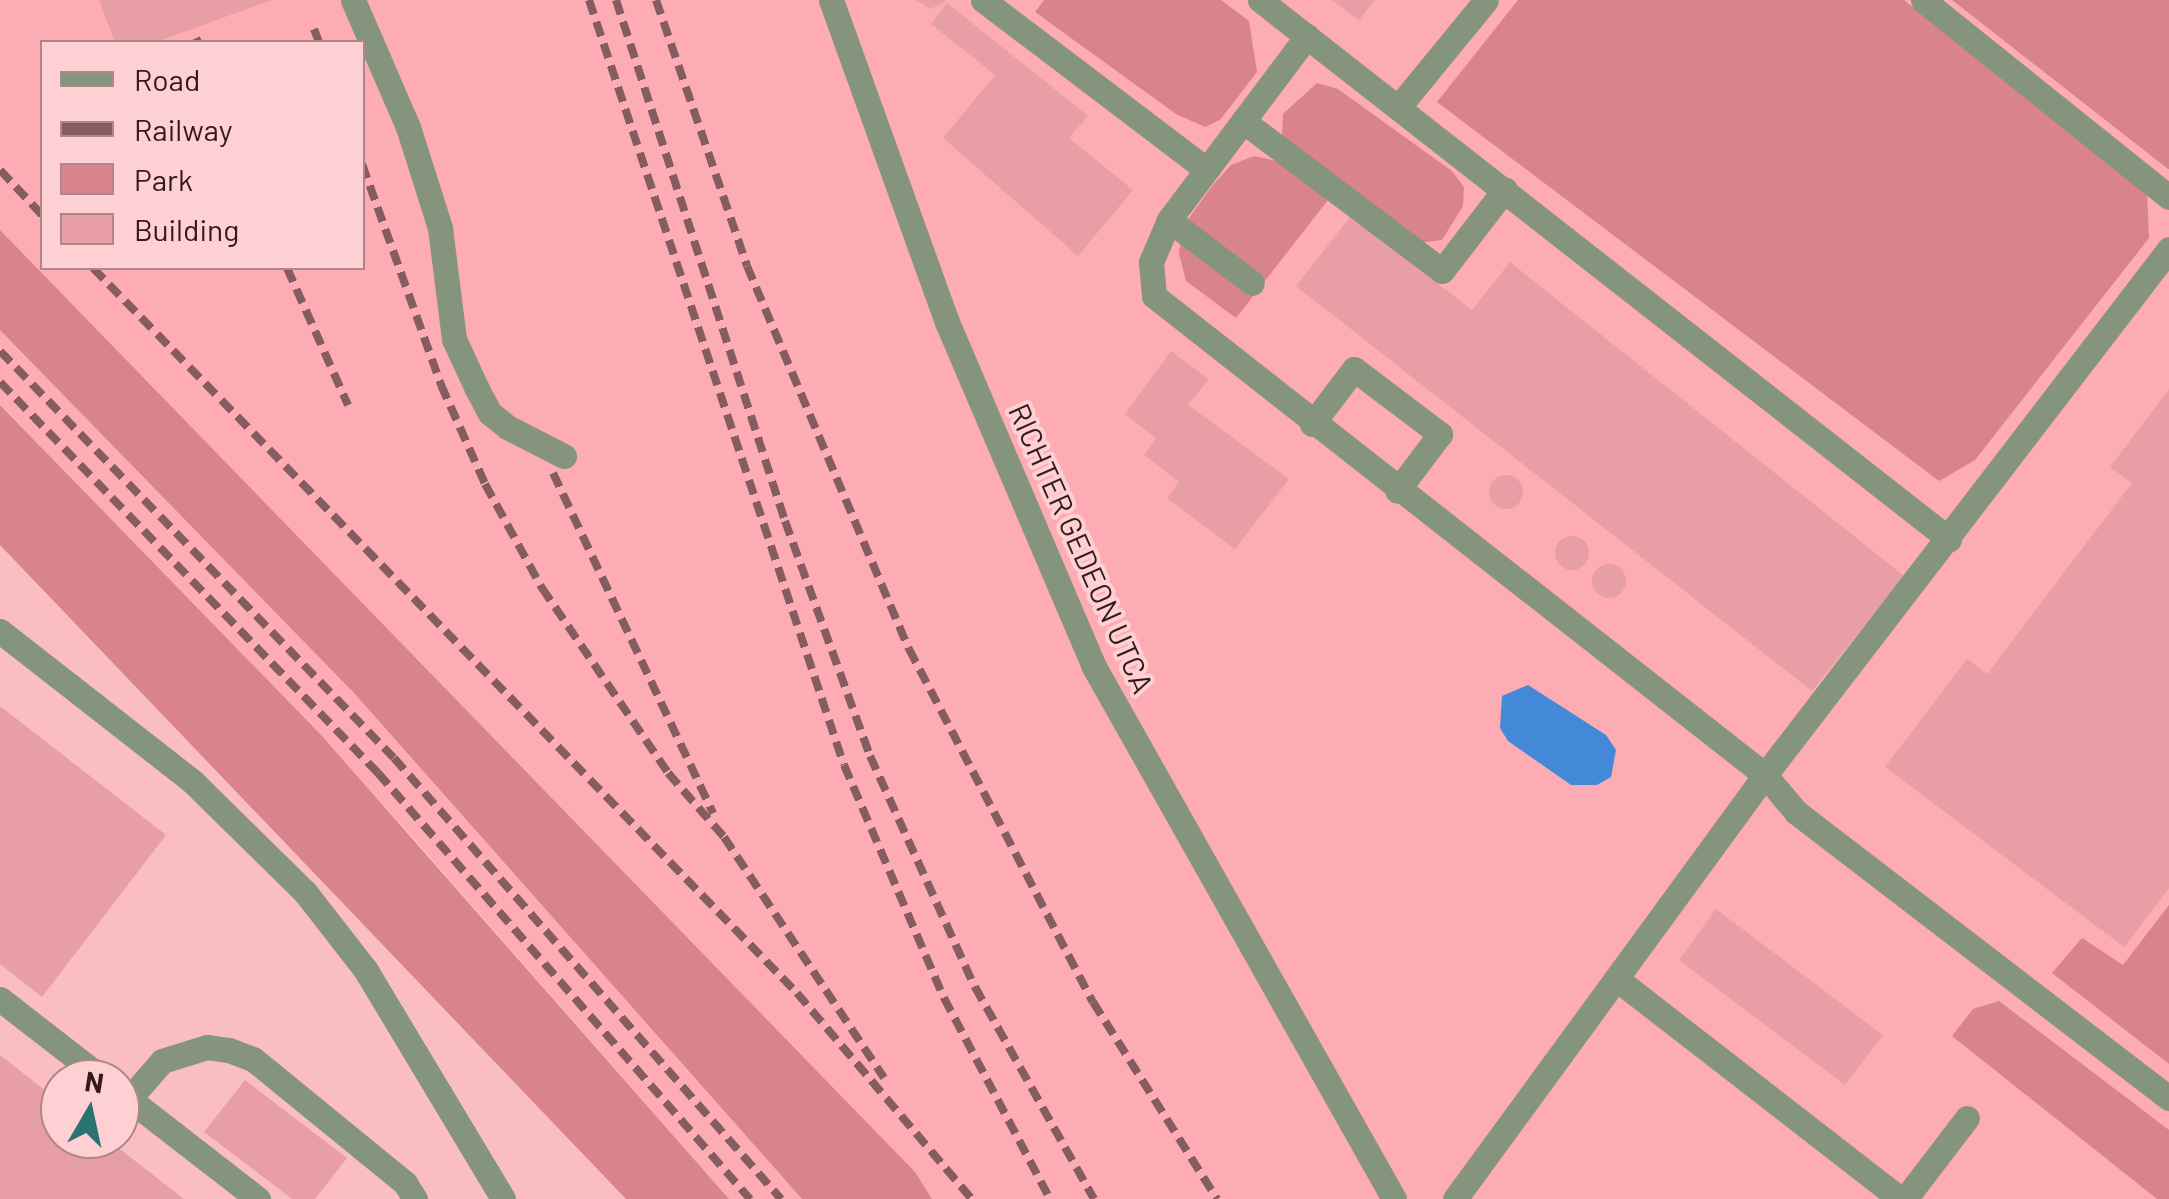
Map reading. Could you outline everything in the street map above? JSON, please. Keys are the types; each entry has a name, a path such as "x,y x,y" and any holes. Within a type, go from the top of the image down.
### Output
{"lane":[{"path":"353,0 408,128 435,212 454,339 490,413 564,456"},
{"name":"RICHTER GEDEON UTCA","path":"831,0 947,322 1093,665 1394,1199"},
{"path":"983,0 1206,170"},
{"path":"1260,0 1400,104 1949,540"},
{"path":"1400,104 1486,0"},
{"path":"1922,0 2169,197"},
{"path":"1308,36 1169,220 1151,262 1154,296 1312,424 1765,775 1796,812 2169,1098"},
{"path":"1243,121 1442,271 1504,190"},
{"path":"1169,220 1252,282"},
{"path":"1455,1199 1765,775 2169,249"},
{"path":"1312,424 1354,369 1440,434 1397,490"},
{"path":"0,631 193,782 305,892 365,969 502,1199"},
{"path":"1618,980 1903,1199 1967,1118"},
{"path":"0,998 78,1059"},
{"path":"140,1082 162,1061 207,1047 253,1059 404,1183 415,1199"},
{"path":"140,1108 258,1199"}],"shaded area":[{"path":"0,0 2169,0 2169,1199 932,1199 915,1172 0,230"},
{"path":"0,330 355,694 802,1199 729,1199 405,828 0,404"}],"green space":[{"path":"1044,0 1221,0 1249,21 1257,72 1220,120 1205,127 1176,114 1035,12"},
{"path":"1518,0 1904,0 2147,191 2149,238 1975,460 1939,481 1437,102"},
{"path":"1952,0 2169,0 2169,169 2168,169"},
{"path":"1317,83 1338,89 1452,171 1464,187 1463,206 1442,240 1418,243 1282,136 1283,114"},
{"path":"1254,156 1281,162 1328,200 1236,318 1186,281 1179,254 1182,228 1212,186 1231,165"},
{"path":"0,230 915,1172 932,1199 802,1199 355,694 0,330"},
{"path":"0,405 321,735 729,1199 626,1199 0,545"},
{"path":"2169,905 2169,1064 2052,973 2082,938 2123,965"},
{"path":"1999,1001 2169,1130 2169,1199 2157,1199 1952,1036 1973,1009"}],"water":[{"path":"1528,685 1606,735 1616,750 1611,777 1597,785 1571,785 1508,741 1500,728 1502,696"}],"building":[{"path":"99,0 272,0 162,40 114,40"},
{"path":"916,0 947,0 931,9"},
{"path":"1331,0 1375,0 1359,20"},
{"path":"947,3 1088,116 1069,138 1133,190 1078,256 943,138 995,75 931,24"},
{"path":"1350,217 1472,310 1510,262 1904,576 1812,691 1296,286"},
{"path":"1171,351 1209,379 1188,405 1289,479 1235,549 1167,498 1179,482 1144,455 1156,438 1125,414"},
{"path":"2169,389 2169,888 2124,947 1885,767 1967,659 1987,674 2132,483 2110,467"},
{"path":"1506,475 1518,480 1523,492 1518,504 1506,509 1494,504 1489,492 1494,480"},
{"path":"1572,536 1584,541 1589,553 1584,565 1572,570 1560,565 1555,553 1560,541"},
{"path":"1609,564 1621,569 1626,581 1621,593 1609,598 1597,593 1592,581 1597,569"},
{"path":"0,706 166,835 42,997 0,964"},
{"path":"1716,909 1883,1035 1845,1085 1679,960"},
{"path":"0,1055 40,1086 40,1159 133,1159 184,1199 0,1199"},
{"path":"245,1080 347,1158 315,1199 292,1199 204,1132"}],"railway":[{"path":"589,0 844,765 944,998 1050,1199"},
{"path":"616,0 785,521 870,756 975,987 1094,1199"},
{"path":"656,0 747,266 909,649 1093,1002 1217,1199"},
{"path":"314,29 318,40"},
{"path":"0,170 40,213"},
{"path":"365,172 441,385 485,484 542,588 668,773 724,837 884,1078"},
{"path":"95,270 797,993 972,1199"},
{"path":"288,270 348,405"},
{"path":"0,351 394,758 781,1199"},
{"path":"0,382 378,773 750,1199"},
{"path":"553,473 713,813"}]}
